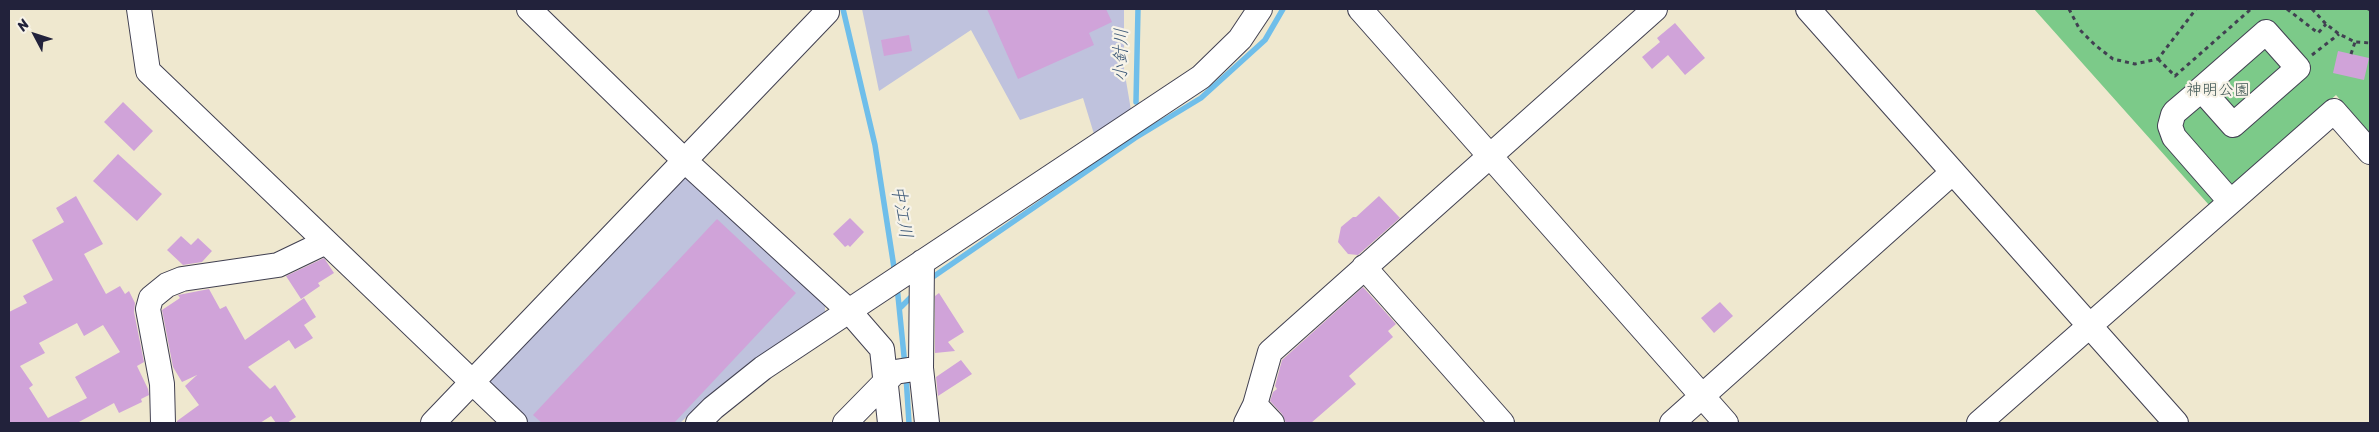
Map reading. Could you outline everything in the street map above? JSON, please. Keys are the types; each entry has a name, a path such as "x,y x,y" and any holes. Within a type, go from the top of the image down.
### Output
{"street":[{"path":"138,9 148,71 515,423"},
{"path":"529,9 684,160 849,312 882,349 890,376 890,423"},
{"path":"698,423 713,408 763,368 1201,77 1240,40 1260,9"},
{"path":"1360,9 1726,423"},
{"path":"1272,423 1251,414 1270,352 1655,9"},
{"path":"1808,9 2176,423"},
{"path":"433,423 827,12"},
{"path":"2201,89 2173,115 2171,132 2230,202"},
{"path":"1980,423 2334,111 2370,152"},
{"path":"1672,423 1953,172"},
{"path":"162,423 162,384 148,309 151,298 167,285 182,279 278,265 326,242"},
{"path":"918,265 921,368 927,423"},
{"path":"1364,268 1502,423"},
{"path":"845,423 890,376 921,368"}],"path":[{"path":"2069,9 2080,30 2113,59 2135,64 2158,59 2196,9"},
{"path":"2158,59 2175,76 2250,9"},
{"path":"2287,9 2318,33 2326,24"},
{"path":"2314,9 2326,24 2339,34 2355,42 2370,43"},
{"path":"2306,49 2311,56 2339,34"},
{"path":"2351,54 2355,42"}],"shaded area":[{"path":"862,9 1124,9 1124,69 1131,110 1094,134 1083,98 1020,120 971,30 879,91"},
{"path":"681,176 689,177 825,305 825,315 702,403 680,423 526,423 488,386 487,378"}],"green space":[{"name":"神明公園","path":"2034,9 2370,9 2370,133 2336,95 2235,187 2231,183 2209,205"}],"building":[{"path":"987,9 1106,9 1112,22 1089,33 1094,45 1018,79"},
{"path":"1675,23 1705,58 1685,75 1668,55 1652,69 1642,57 1660,42 1657,38"},
{"path":"909,35 912,51 884,56 881,40"},
{"path":"2338,51 2369,58 2364,80 2333,73"},
{"path":"123,102 153,131 134,151 104,122"},
{"path":"118,154 162,194 137,221 93,181"},
{"path":"76,196 103,244 84,254 106,294 120,286 125,294 129,291 135,303 134,312 144,362 137,366 149,395 141,399 142,402 119,413 114,403 77,423 9,423 9,312 27,303 23,296 53,280 32,240 64,222 56,208","holes":["77,323 84,336 103,325 120,352 75,377 87,398 48,418 29,388 33,385 20,366 45,353 39,343"]},
{"path":"1379,196 1400,218 1358,255 1348,254 1338,242 1341,227 1353,217 1356,217"},
{"path":"850,218 864,232 850,247 848,245 845,247 833,234"},
{"path":"717,219 796,293 674,423 542,423 533,415"},
{"path":"181,236 191,245 198,238 212,251 202,262 183,265 167,250"},
{"path":"324,258 334,273 318,283 320,286 301,299 286,276"},
{"path":"1363,287 1396,324 1388,331 1393,337 1349,376 1356,384 1311,423 1286,423 1282,414 1270,401 1273,392 1277,389 1275,386 1282,360"},
{"path":"209,289 220,309 226,306 245,340 304,298 316,317 304,325 313,338 295,349 289,340 248,367 270,389 275,385 296,417 287,423 276,423 271,416 260,423 177,423 177,421 199,405 185,386 197,375 182,382 173,367 162,310 180,298 178,295"},
{"path":"939,293 964,332 948,342 955,351 935,353 935,296"},
{"path":"1720,302 1733,316 1714,333 1701,318"},
{"path":"961,360 972,374 938,396 936,377"}],"waterway":[{"name":"中江川","path":"843,9 875,145 895,274"},
{"name":"小針川","path":"1136,102 1138,9"},
{"path":"927,281 1135,138 1201,98 1265,40 1283,9"},
{"name":"中江川","path":"897,286 905,366"},
{"path":"901,307 915,293"},
{"name":"中江川","path":"906,376 909,423"}]}
